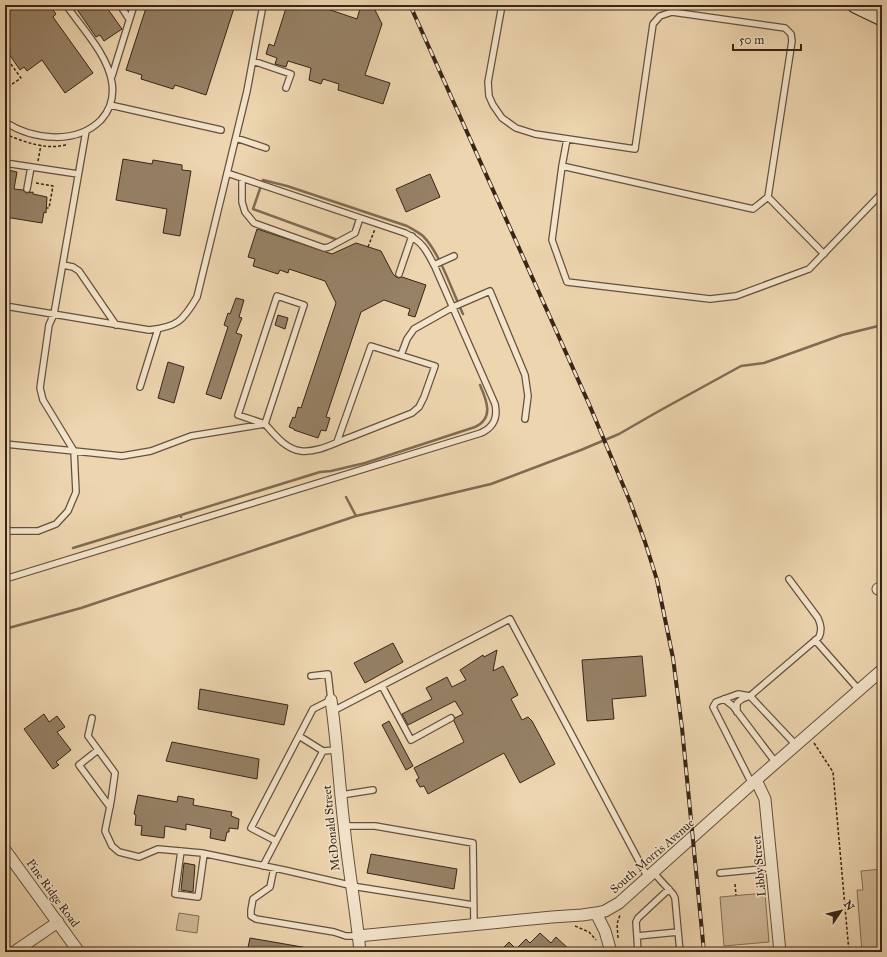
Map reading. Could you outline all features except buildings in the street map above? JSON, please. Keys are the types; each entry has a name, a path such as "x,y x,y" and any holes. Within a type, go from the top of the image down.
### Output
{"main road":[{"path":"855,5 882,18"}],"street":[{"name":"South Morris Avenue","path":"358,936 605,911 619,903 882,670"},
{"name":"McDonald Street","path":"331,700 344,826 360,952"},
{"name":"Libby Street","path":"754,782 765,800 780,952"},
{"name":"Pine Ridge Road","path":"5,850 79,952"},
{"path":"596,913 605,931 611,952"},
{"path":"14,952 58,922"}],"lane":[{"path":"5,122 26,132 48,136 68,136 86,131 98,123 105,115 110,105 112,95 111,78 105,60 66,5"},
{"path":"120,5 130,19"},
{"path":"111,78 134,5"},
{"path":"5,306 150,330 167,328 188,312 196,297 236,138 247,91 263,5"},
{"path":"502,5 488,82 489,96 502,118 516,128 535,134 635,149 653,24 660,16 672,12 785,28 791,34 792,41 768,197 753,209 562,166"},
{"path":"253,61 291,74 286,88"},
{"path":"110,105 221,130"},
{"path":"5,531 38,531 56,524 68,511 76,492 74,451 43,400 40,388 50,325 54,314 86,131"},
{"path":"236,138 266,148"},
{"path":"567,139 552,240 566,282 710,299 736,296 810,269 882,193"},
{"path":"5,163 78,174"},
{"path":"27,189 28,181 34,168"},
{"path":"5,579 486,431 494,423 496,418 494,404 434,265 424,247 418,240 412,236 360,218 227,174"},
{"path":"242,178 242,202 245,212 254,223 324,248 329,247 355,233 360,218"},
{"path":"768,197 824,254"},
{"path":"399,274 412,236"},
{"path":"434,265 454,256"},
{"path":"63,265 73,267 79,271 116,325"},
{"path":"401,355 407,339 414,329 452,307 490,291 525,375 528,396 525,419"},
{"path":"265,424 304,306 277,296 238,415 265,424 286,446 301,451 315,450 337,442 412,413 419,407 424,397 435,366 371,346 337,442"},
{"path":"140,387 158,329"},
{"path":"5,444 122,456 151,452 192,436 265,424"},
{"path":"737,712 737,703 750,696 815,640 821,632 818,618 789,579"},
{"path":"333,711 510,619 650,875 668,889 675,898 680,952"},
{"path":"815,640 859,690"},
{"path":"276,841 251,828 313,709 331,700 328,674 311,676"},
{"path":"382,686 411,740 451,718"},
{"path":"754,782 714,708 716,702 738,694 750,696 796,746"},
{"path":"724,699 730,703 776,764"},
{"path":"92,718 88,736 115,773 110,807 104,831 112,846 119,852 139,857 158,849 204,854 274,868 351,886 473,905"},
{"path":"299,736 323,751 336,750"},
{"path":"98,750 79,766 110,807"},
{"path":"263,866 323,751"},
{"path":"341,796 373,790"},
{"path":"344,826 375,826 473,843 474,925"},
{"path":"181,851 175,894 198,897 204,854"},
{"path":"274,868 270,887 253,899 251,916 256,919 334,932 346,936 358,936"},
{"path":"720,873 772,868"},
{"path":"638,952 636,922 638,918 668,889"},
{"path":"637,936 678,932"}],"path":[{"path":"5,56 21,78 5,89"},
{"path":"34,168 40,145"},
{"path":"28,181 53,186 49,208 47,208"},
{"path":"368,247 377,224"},
{"path":"812,740 833,772 849,952"},
{"path":"735,884 736,895"},
{"path":"571,925 590,932 598,941"}],"shaded area":[{"path":"882,869 882,952 862,952 857,890 863,890 861,871"},
{"path":"765,893 769,942 724,946 720,897"},
{"path":"179,913 199,916 197,933 176,930"}],"waterway":[{"path":"338,240 253,209 263,180 287,186 407,226 419,233 429,243 435,252 463,314"},
{"path":"5,629 81,608 356,516 491,484 619,434 741,366 764,363 842,335 882,325"},
{"path":"181,515 320,472 365,463 475,427 485,419 487,414 487,403 480,385"},
{"path":"346,497 356,516"},
{"path":"73,548 181,515 181,517"}],"railway":[{"path":"410,5 589,404 631,504 657,580 673,658 682,728 704,952"}]}
